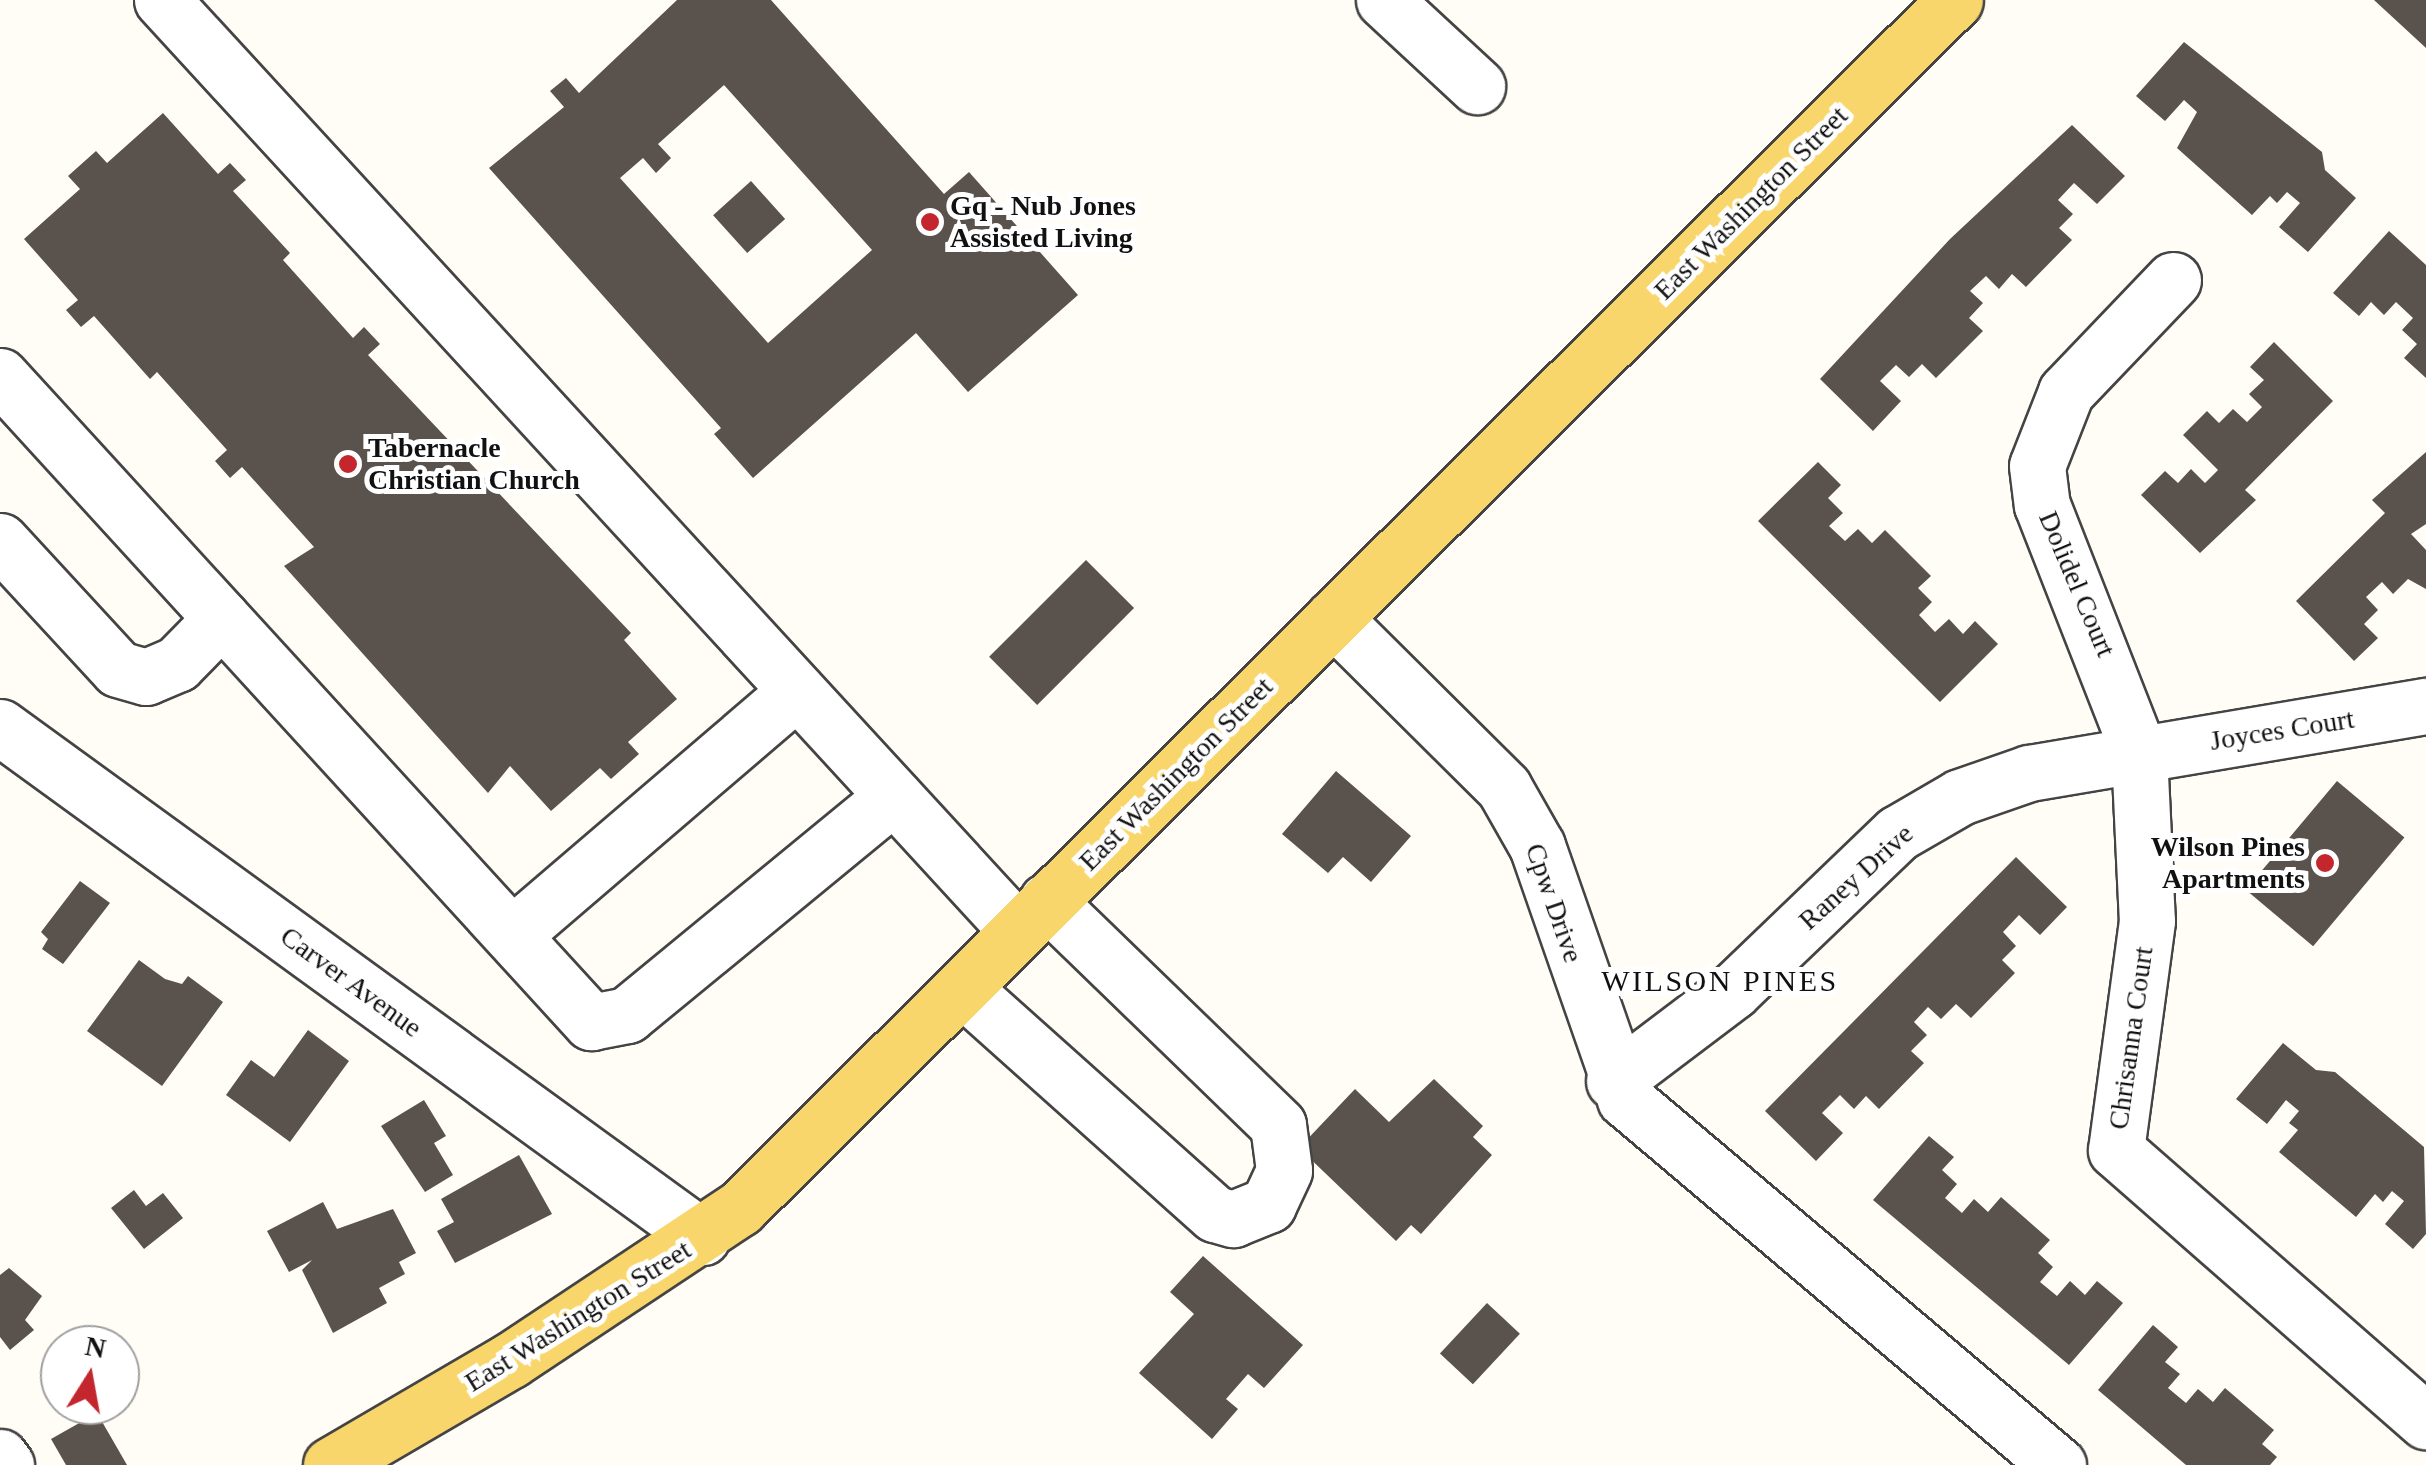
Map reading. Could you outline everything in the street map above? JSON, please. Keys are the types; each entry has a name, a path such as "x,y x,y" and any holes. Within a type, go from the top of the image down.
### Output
{"main road":[{"name":"East Washington Street","path":"331,1465 702,1237 962,988 1955,0"}],"street":[{"path":"162,0 894,796 1278,1125 1284,1170 1268,1204 1234,1220 1215,1214 962,988"},
{"path":"1384,0 1477,86"},
{"name":"Dolidel Court","path":"2139,753 2042,505 2037,466 2041,439 2066,392 2173,280"},
{"path":"0,376 591,1022 627,1015 894,796"},
{"path":"0,541 118,669 146,677 177,664 222,618"},
{"name":"Cpw Drive","path":"1334,618 1504,788 1537,846 1614,1081"},
{"path":"512,935 798,691"},
{"name":"Joyces Court","path":"2139,753 2426,706"},
{"name":"Carver Avenue","path":"0,727 702,1237"},
{"name":"Raney Drive","path":"1614,1081 1733,990 1898,833 1960,797 2029,772 2139,753"},
{"name":"Chrisanna Court","path":"2139,753 2147,921 2116,1150 2426,1421"},
{"path":"1614,1081 1649,1127 2058,1465"},
{"path":"0,1457 6,1465"}],"building":[{"name":"Gq - Nub Jones Assisted Living","path":"677,0 771,0 944,194 969,172 1078,295 968,392 916,333 753,478 714,434 721,428 489,168 564,107 550,91 566,78 579,93","holes":["724,85 872,250 768,343 620,178 643,158 656,173 671,158 658,144"]},
{"path":"2374,0 2426,0 2426,48"},
{"path":"2184,42 2322,152 2325,170 2356,198 2308,252 2279,227 2300,203 2287,192 2277,203 2270,196 2252,215 2177,148 2197,112 2184,100 2165,121 2136,96"},
{"name":"Tabernacle Christian Church","path":"163,113 218,174 230,163 246,180 233,191 290,253 283,260 353,338 364,327 380,344 368,355 631,633 624,640 677,699 628,742 639,754 611,779 600,768 551,811 510,766 488,793 284,566 314,547 242,467 230,478 215,461 227,450 157,372 150,379 94,316 81,327 66,310 78,300 24,239 80,189 68,176 96,151 107,163"},
{"path":"2072,125 2125,176 2097,204 2074,183 2058,200 2073,214 2059,228 2072,240 2026,287 2012,274 1999,289 1986,276 1970,291 1983,303 1969,318 1983,331 1936,378 1922,364 1909,377 1896,365 1880,381 1901,401 1873,431 1820,379 1950,239"},
{"path":"751,181 785,219 747,253 713,215"},
{"path":"2389,231 2426,265 2426,378 2404,358 2417,344 2402,330 2413,318 2396,302 2384,315 2371,302 2359,316 2333,293"},
{"path":"2274,342 2333,401 2245,490 2256,500 2200,553 2141,495 2165,471 2178,483 2191,469 2205,483 2218,470 2183,435 2207,411 2219,423 2233,409 2247,422 2262,407 2249,394 2264,380 2250,367"},
{"path":"2426,452 2426,524 2411,534 2426,550 2426,589 2408,579 2393,594 2382,582 2366,597 2378,610 2364,624 2378,638 2354,661 2296,601 2385,513 2372,500"},
{"path":"1818,462 1841,485 1828,498 1843,513 1829,526 1845,541 1858,529 1872,543 1885,530 1931,576 1918,588 1932,602 1919,615 1935,632 1949,619 1963,634 1975,621 1998,644 1940,702 1758,521"},
{"path":"1086,560 1134,608 1037,705 989,657"},
{"path":"1336,771 1411,836 1371,882 1343,857 1328,873 1282,834"},
{"name":"Wilson Pines Apartments","path":"2337,781 2404,838 2313,946 2246,890"},
{"path":"2016,857 2067,907 2040,935 2019,915 2003,932 2016,946 2002,960 2015,973 1971,1018 1956,1004 1941,1019 1928,1007 1914,1022 1927,1035 1911,1051 1924,1063 1879,1109 1866,1096 1854,1109 1840,1095 1822,1113 1843,1133 1816,1161 1765,1111"},
{"path":"80,881 110,903 63,964 42,949 48,939 41,932"},
{"path":"139,960 165,979 182,984 188,976 223,1002 162,1086 87,1031"},
{"path":"308,1030 349,1061 290,1142 226,1095 251,1060 274,1077"},
{"path":"2283,1043 2316,1070 2335,1072 2424,1147 2426,1234 2413,1249 2385,1224 2404,1201 2392,1191 2383,1202 2375,1194 2356,1217 2279,1152 2298,1130 2289,1123 2299,1111 2286,1100 2267,1124 2236,1099"},
{"path":"1434,1079 1483,1126 1473,1137 1492,1155 1421,1234 1411,1225 1396,1241 1299,1148 1355,1089 1389,1122"},
{"path":"424,1100 446,1136 434,1143 453,1175 425,1192 381,1126"},
{"path":"1929,1136 1954,1157 1942,1170 1957,1184 1945,1198 1962,1213 1974,1199 1988,1212 2001,1197 2050,1240 2038,1253 2053,1267 2040,1282 2057,1296 2070,1281 2085,1295 2097,1281 2123,1303 2069,1365 1873,1200"},
{"path":"519,1155 552,1214 455,1263 437,1231 454,1222 441,1199"},
{"path":"134,1190 146,1206 163,1193 183,1218 144,1249 111,1208"},
{"path":"323,1202 337,1229 393,1209 416,1253 399,1262 405,1274 379,1288 387,1303 333,1333 302,1270 312,1260 289,1272 267,1231"},
{"path":"1203,1256 1303,1345 1264,1388 1248,1374 1226,1399 1238,1409 1212,1439 1139,1373 1194,1314 1170,1292"},
{"path":"9,1268 42,1296 25,1320 34,1330 10,1350 0,1337 0,1275"},
{"path":"1487,1303 1520,1334 1473,1384 1440,1353"},
{"path":"2153,1325 2178,1347 2165,1362 2180,1374 2168,1388 2186,1403 2198,1389 2213,1402 2225,1388 2274,1430 2262,1444 2277,1457 2270,1465 2186,1465 2098,1390"},
{"path":"76,1425 104,1425 127,1465 66,1465 51,1439"}],"place":[{"name":"Gq - Nub Jones Assisted Living","path":"930,222"},
{"name":"Tabernacle Christian Church","path":"348,464"},
{"name":"Wilson Pines Apartments","path":"2325,863"}],"district":[{"name":"WILSON PINES","path":"1720,981"}]}
